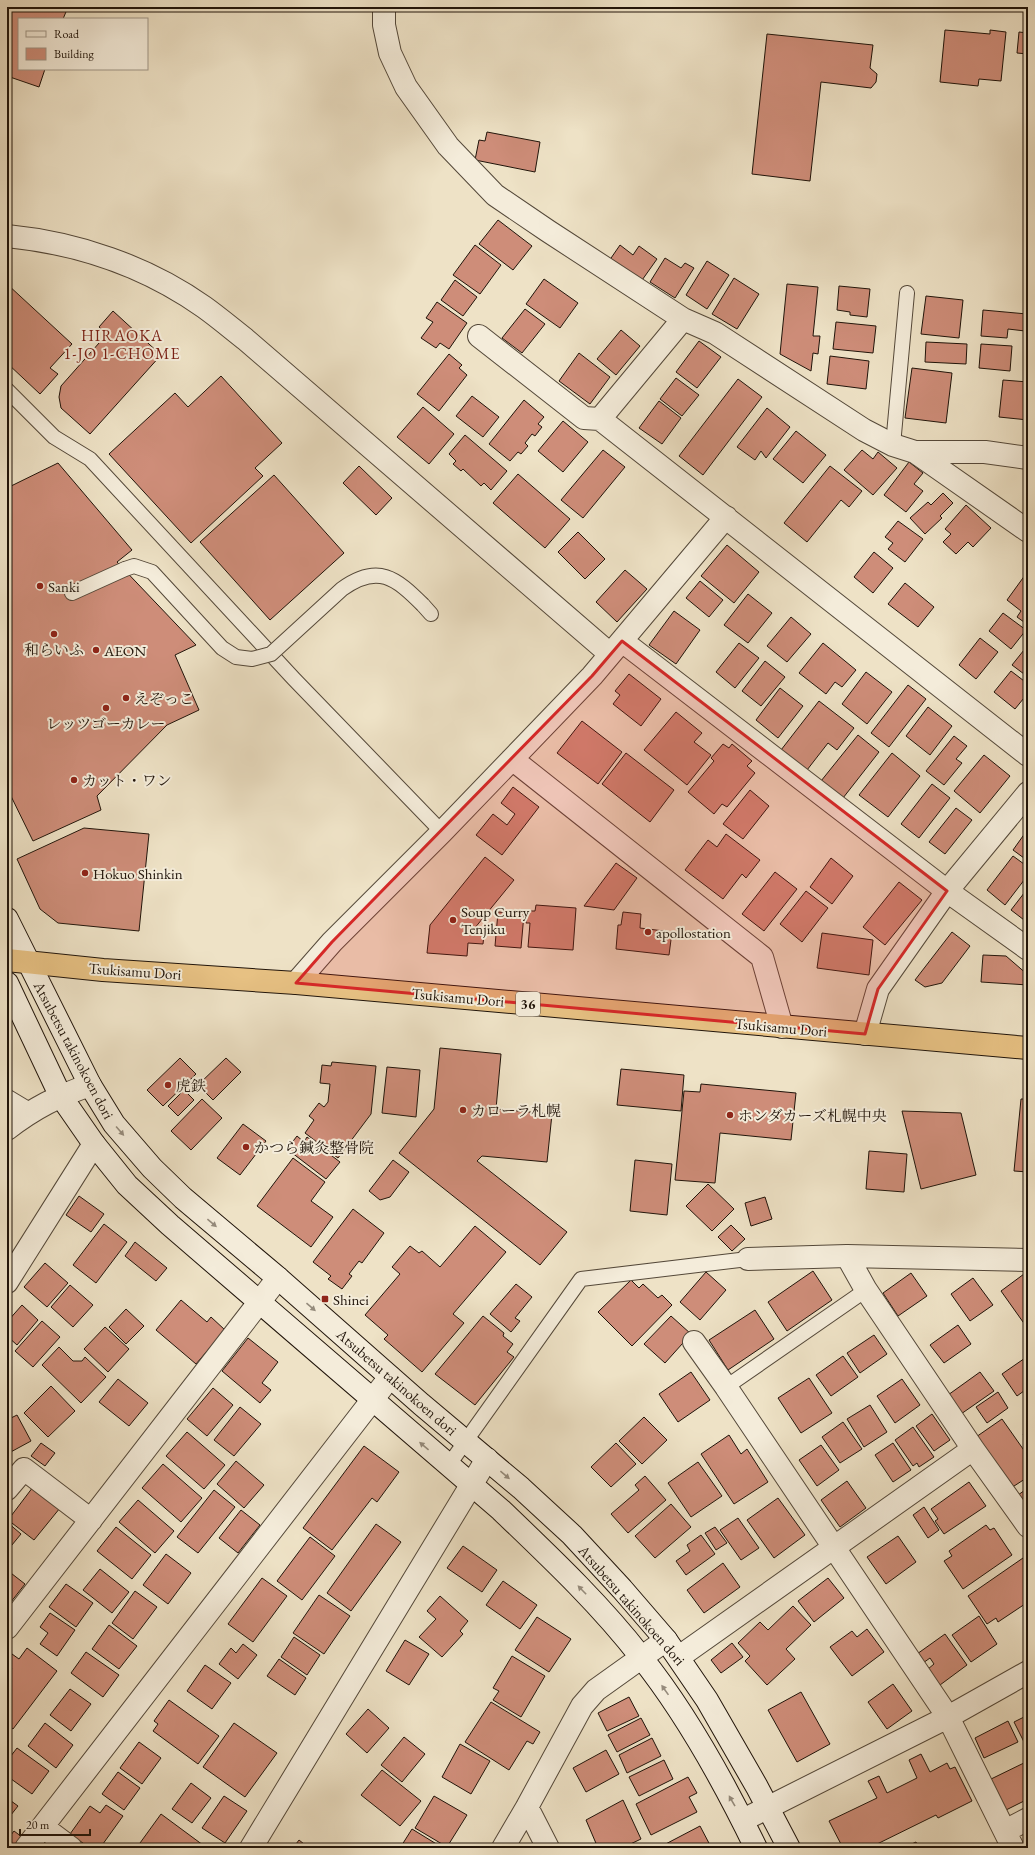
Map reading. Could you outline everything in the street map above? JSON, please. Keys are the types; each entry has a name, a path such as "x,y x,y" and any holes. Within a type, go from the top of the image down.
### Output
{"highway":[{"name":"Tsukisamu Dori","path":"18,961 103,970 296,983 1028,1048"}],"street":[{"path":"384,7 384,25 390,54 406,87 448,146 495,195 548,232 683,319 715,333 864,430 893,445 915,452 1028,531"},
{"path":"7,236 64,246 97,254 127,265 158,280 203,307 245,339 616,647 1028,949"},
{"path":"600,419 683,319"},
{"path":"479,336 584,418 600,419 1028,755"},
{"path":"915,452 985,452 1028,458"},
{"path":"296,983 332,942 442,832 592,676 726,517"},
{"path":"512,759 762,957 782,1027"},
{"path":"865,1034 878,990 947,891 1028,793"},
{"name":"Atsubetsu takinokoen dori","path":"7,919 18,961 114,1124 152,1168 183,1198 521,1488 572,1536 622,1589 666,1640 707,1700 768,1807 789,1848"},
{"name":"Atsubetsu takinokoen dori","path":"7,983 60,1095 94,1144 127,1185 170,1226 501,1510 553,1559 601,1610 642,1657 682,1715 743,1820 756,1848"},
{"path":"7,1129 27,1113 60,1095 90,1085"},
{"path":"7,1101 27,1113"},
{"path":"7,1282 94,1144"},
{"path":"748,1259 847,1256 1028,1260"},
{"path":"847,1256 866,1290 973,1449 1028,1526"},
{"path":"7,1628 278,1278"},
{"path":"694,1342 726,1387 948,1717 1009,1839 1028,1820"},
{"path":"26,1848 390,1377"},
{"path":"679,1657 973,1449"},
{"path":"251,1848 486,1459"},
{"path":"7,1489 24,1469 91,1520"},
{"path":"502,1848 527,1807 582,1706 596,1690 666,1640"},
{"path":"743,1820 948,1717 1028,1672"},
{"path":"527,1807 548,1848"},
{"path":"42,1827 71,1848"}],"lane":[{"path":"893,445 907,294"},
{"path":"7,390 54,437 90,459 290,675 442,832"},
{"path":"72,592 134,566 152,572 222,648 236,657 252,660 271,654 342,590 352,582 364,578 376,575 392,579 404,586 427,610"},
{"path":"448,1466 581,1279 748,1259"},
{"path":"726,1387 866,1290"}],"highlighted area":[{"path":"622,641 947,891 878,989 865,1034 296,983 332,942 592,676"}],"building":[{"path":"7,7 68,7 63,18 18,18 18,70 45,70 39,87 7,76"},
{"path":"945,30 990,34 990,30 1006,32 1001,81 979,79 978,86 940,82"},
{"path":"1019,32 1028,33 1028,54 1017,53"},
{"path":"767,34 873,45 870,68 877,74 876,82 871,88 821,82 810,181 752,174"},
{"path":"1027,76 1028,98 1025,98"},
{"path":"487,132 540,142 535,172 475,160 479,140 485,141"},
{"path":"498,220 532,246 513,270 479,244"},
{"path":"475,245 501,265 480,294 453,275"},
{"path":"620,245 633,255 639,246 657,259 640,283 609,261"},
{"path":"665,258 681,268 685,263 694,268 675,298 650,282"},
{"path":"707,261 729,275 707,309 686,295"},
{"path":"734,278 759,294 737,329 712,314"},
{"path":"544,279 578,303 560,328 526,304"},
{"path":"455,280 477,297 463,316 441,300"},
{"path":"7,284 72,344 50,368 58,374 40,394 7,363"},
{"path":"787,284 818,287 813,336 820,336 818,354 813,353 811,371 780,354"},
{"path":"839,286 870,289 867,317 850,315 850,312 837,310"},
{"path":"926,296 963,300 959,338 921,334"},
{"path":"437,302 467,323 449,349 440,343 436,348 421,338 433,322 426,318"},
{"path":"525,309 545,324 522,353 502,338"},
{"path":"983,310 1027,314 1025,331 1008,329 1007,338 981,336"},
{"path":"113,311 161,355 90,434 61,408 59,397 61,386 107,334 99,327"},
{"path":"836,322 876,326 873,353 833,349"},
{"path":"621,330 640,346 616,375 597,359"},
{"path":"699,341 721,357 697,388 676,372"},
{"path":"926,342 967,344 966,364 925,362"},
{"path":"981,344 1012,346 1010,371 979,368"},
{"path":"579,353 610,377 590,404 559,381"},
{"path":"449,354 462,365 459,368 467,375 439,411 417,394"},
{"path":"830,356 869,361 866,389 827,384"},
{"path":"912,368 952,373 946,423 905,418"},
{"path":"221,376 282,443 255,468 263,476 191,543 109,454 175,393 188,407"},
{"path":"676,378 699,395 682,416 660,399"},
{"path":"738,379 762,397 703,475 679,456"},
{"path":"1003,380 1028,382 1028,420 999,417"},
{"path":"472,396 499,417 483,437 456,416"},
{"path":"524,400 544,417 538,424 542,427 535,436 532,434 525,443 528,446 521,454 518,452 510,461 489,444"},
{"path":"659,401 681,418 662,444 639,428"},
{"path":"423,407 454,434 429,464 397,437"},
{"path":"767,408 790,427 766,458 761,451 755,460 737,447"},
{"path":"563,421 588,442 563,472 538,451"},
{"path":"796,431 826,455 803,483 773,459"},
{"path":"465,435 507,471 491,490 484,483 481,486 463,469 461,471 453,464 456,461 449,454"},
{"path":"603,450 625,467 583,518 561,500"},
{"path":"862,450 873,459 878,452 897,468 873,495 844,470"},
{"path":"909,462 923,473 914,484 923,491 906,512 884,495"},
{"name":"AEON","path":"58,463 132,550 117,562 196,645 175,655 199,710 167,725 97,796 101,810 33,841 7,788 7,488"},
{"path":"359,466 392,498 376,515 343,483"},
{"path":"830,466 862,491 849,507 841,500 807,542 784,523"},
{"path":"518,474 570,519 545,548 493,503"},
{"path":"274,475 344,553 270,620 200,542"},
{"path":"943,493 953,503 940,516 942,518 925,534 910,518 928,502 931,505"},
{"path":"966,505 991,528 973,547 968,542 956,554 943,542 951,534 945,529"},
{"path":"898,521 923,539 905,562 888,549 893,543 885,537"},
{"path":"578,532 605,559 585,579 558,552"},
{"path":"727,545 759,572 734,603 701,576"},
{"path":"874,552 893,568 873,593 854,577"},
{"path":"625,570 647,589 617,622 596,602"},
{"path":"1028,571 1028,625 1017,617 1021,611 1007,600"},
{"path":"700,581 723,600 709,617 686,598"},
{"path":"905,583 934,607 918,627 888,604"},
{"path":"748,594 772,613 748,643 724,625"},
{"path":"674,611 700,630 676,664 649,645"},
{"path":"1003,613 1026,630 1011,649 989,631"},
{"path":"791,617 811,634 787,662 767,646"},
{"path":"980,638 998,652 976,679 959,665"},
{"path":"739,643 759,658 735,688 716,672"},
{"path":"823,643 856,670 842,687 835,682 826,694 799,673"},
{"path":"1028,645 1028,677 1012,665"},
{"path":"765,661 785,677 761,706 742,691"},
{"path":"1011,671 1028,684 1028,693 1015,709 994,692"},
{"path":"866,672 892,692 867,724 842,704"},
{"path":"629,674 661,699 641,726 613,704 620,695 615,691"},
{"path":"908,685 926,699 889,747 871,733"},
{"path":"780,688 803,706 778,738 756,720"},
{"path":"819,701 854,728 837,750 828,743 807,770 781,750"},
{"path":"928,707 952,726 930,755 906,736"},
{"path":"676,712 702,733 694,742 711,755 687,785 644,750"},
{"path":"582,721 622,752 598,784 557,753"},
{"path":"858,735 879,752 843,798 821,781"},
{"path":"954,736 967,746 956,759 962,763 944,785 926,771"},
{"path":"723,744 729,748 732,744 752,761 747,766 755,773 727,807 722,804 714,814 688,792 714,761 711,758"},
{"path":"626,753 674,790 650,822 602,784"},
{"path":"892,753 920,776 888,817 859,795"},
{"path":"984,755 1010,776 980,813 954,791"},
{"path":"932,784 950,798 919,838 901,824"},
{"path":"513,787 539,807 502,855 476,835 493,814 507,825 515,814 501,803"},
{"path":"750,790 769,806 743,839 723,824"},
{"path":"956,808 972,820 945,854 929,842"},
{"path":"84,828 149,834 139,931 58,923 40,909 17,859"},
{"path":"1028,829 1028,861 1013,850"},
{"path":"726,834 760,860 746,878 742,874 723,899 685,870 708,840 717,847"},
{"path":"1013,856 1028,867 1028,875 1005,905 987,890"},
{"path":"485,857 514,880 474,929 474,934 484,935 483,944 468,943 467,956 427,953 430,925"},
{"path":"831,858 853,876 832,904 810,887"},
{"path":"616,863 637,878 614,910 584,906"},
{"path":"775,872 797,889 764,931 742,914"},
{"path":"899,882 922,900 885,945 863,927"},
{"path":"1028,888 1028,923 1011,910"},
{"path":"806,891 828,908 802,942 780,924"},
{"path":"536,905 576,908 573,950 528,947 530,923 526,923 527,911 535,911"},
{"path":"498,912 524,914 521,948 495,946"},
{"path":"623,912 641,914 640,928 672,932 669,955 616,949 618,925 621,925"},
{"path":"952,932 970,946 942,983 925,987 915,980"},
{"path":"822,933 873,940 869,975 817,968"},
{"path":"983,955 1006,956 1028,975 1028,985 981,982"},
{"path":"440,1048 501,1054 496,1109 552,1114 547,1162 482,1156 477,1161 567,1232 540,1265 399,1153 434,1109"},
{"path":"180,1058 196,1074 163,1106 147,1090"},
{"path":"226,1058 241,1072 213,1100 198,1085"},
{"path":"332,1062 376,1066 371,1114 338,1158 305,1133 314,1120 309,1116 319,1103 324,1107 328,1102 330,1084 320,1083 322,1065 331,1066"},
{"path":"387,1067 420,1070 416,1117 382,1113"},
{"path":"621,1069 684,1075 681,1111 617,1105"},
{"path":"701,1084 796,1093 791,1140 720,1133 715,1183 675,1180 684,1091 700,1092"},
{"path":"184,1090 194,1100 178,1116 168,1106"},
{"path":"202,1099 222,1118 191,1150 171,1131"},
{"path":"1021,1099 1028,1099 1028,1172 1014,1171"},
{"path":"902,1111 961,1113 976,1175 921,1189"},
{"path":"243,1124 266,1141 240,1175 217,1158"},
{"path":"297,1136 304,1142 307,1137 340,1162 326,1179 287,1149"},
{"path":"869,1151 907,1154 904,1192 866,1189"},
{"path":"293,1158 325,1182 311,1201 333,1217 311,1247 257,1206"},
{"path":"393,1160 409,1172 390,1197 380,1200 369,1191"},
{"path":"635,1160 672,1164 667,1215 630,1211"},
{"path":"708,1184 734,1209 712,1231 686,1206"},
{"path":"79,1196 104,1214 91,1232 66,1215"},
{"path":"765,1197 772,1219 751,1226 745,1203"},
{"path":"353,1209 384,1233 362,1263 359,1261 349,1274 352,1276 342,1289 328,1279 331,1276 313,1262"},
{"path":"104,1224 127,1242 96,1283 73,1265"},
{"path":"731,1225 745,1239 732,1251 718,1237"},
{"path":"475,1226 506,1252 453,1314 464,1323 422,1372 384,1339 388,1335 365,1315 400,1274 392,1267 410,1246 419,1253 422,1251 440,1267"},
{"path":"135,1242 167,1268 156,1281 125,1256"},
{"path":"45,1263 68,1283 47,1307 24,1287"},
{"path":"813,1271 832,1300 787,1331 768,1302"},
{"path":"706,1272 726,1290 700,1320 680,1302"},
{"path":"911,1273 927,1296 898,1316 883,1293"},
{"path":"1024,1274 1028,1280 1028,1329 1001,1291"},
{"path":"973,1278 993,1305 970,1321 951,1294"},
{"path":"631,1280 639,1288 643,1284 658,1298 662,1295 672,1305 632,1346 598,1312"},
{"path":"516,1284 532,1297 515,1318 520,1321 511,1332 490,1314"},
{"path":"70,1285 93,1305 73,1327 51,1307"},
{"path":"181,1300 207,1322 211,1317 225,1330 196,1364 156,1330"},
{"path":"22,1305 38,1320 17,1345 7,1336 7,1322"},
{"path":"126,1309 144,1326 126,1344 109,1327"},
{"path":"755,1310 774,1339 728,1370 709,1340"},
{"path":"483,1316 504,1333 503,1336 513,1344 507,1352 514,1357 475,1405 435,1374"},
{"path":"671,1316 691,1334 665,1363 644,1344"},
{"path":"42,1321 60,1337 33,1367 15,1351"},
{"path":"958,1325 971,1344 944,1363 930,1345"},
{"path":"105,1327 129,1349 108,1372 84,1349"},
{"path":"874,1335 887,1354 860,1373 847,1353"},
{"path":"248,1338 278,1362 262,1383 271,1390 260,1403 222,1371"},
{"path":"59,1347 73,1361 82,1361 85,1357 106,1377 81,1403 42,1365"},
{"path":"843,1356 858,1377 831,1396 816,1375"},
{"path":"1028,1356 1028,1388 1017,1396 1002,1374"},
{"path":"691,1372 710,1400 678,1422 659,1394"},
{"path":"980,1372 994,1391 961,1414 948,1395"},
{"path":"809,1378 832,1413 801,1433 778,1398"},
{"path":"118,1379 148,1403 129,1426 99,1402"},
{"path":"902,1379 920,1405 895,1423 877,1396"},
{"path":"51,1386 75,1411 48,1437 24,1413"},
{"path":"213,1388 233,1405 207,1436 187,1419"},
{"path":"998,1392 1008,1408 987,1423 976,1407"},
{"path":"870,1405 887,1432 864,1447 847,1419"},
{"path":"240,1407 261,1424 234,1456 214,1440"},
{"path":"932,1414 950,1440 934,1451 916,1426"},
{"path":"17,1415 31,1441 7,1454 7,1420"},
{"path":"644,1417 667,1440 642,1464 619,1441"},
{"path":"1002,1419 1028,1456 1028,1477 1011,1488 976,1437"},
{"path":"843,1422 862,1449 840,1463 822,1437"},
{"path":"913,1427 934,1457 919,1467 917,1463 913,1466 895,1440"},
{"path":"1028,1430 1028,1441 1023,1434"},
{"path":"187,1432 225,1465 204,1489 166,1456"},
{"path":"729,1435 741,1454 747,1449 768,1482 734,1504 701,1454"},
{"path":"41,1443 55,1453 45,1466 31,1456"},
{"path":"616,1443 636,1464 611,1487 591,1467"},
{"path":"893,1443 911,1470 893,1482 875,1455"},
{"path":"821,1445 839,1470 817,1486 799,1460"},
{"path":"364,1446 399,1472 377,1502 372,1498 332,1550 303,1528"},
{"path":"236,1461 264,1485 244,1508 217,1484"},
{"path":"698,1462 722,1496 691,1517 668,1483"},
{"path":"163,1464 202,1498 181,1522 142,1488"},
{"path":"645,1476 666,1500 628,1533 611,1514 639,1490 635,1485"},
{"path":"847,1481 866,1508 840,1527 821,1500"},
{"path":"969,1482 986,1506 944,1534 935,1521 938,1519 931,1509"},
{"path":"33,1487 60,1508 34,1540 8,1520"},
{"path":"1028,1488 1028,1510 1018,1495"},
{"path":"214,1490 235,1507 198,1553 177,1537"},
{"path":"778,1498 805,1535 774,1558 747,1520"},
{"path":"138,1500 174,1531 155,1553 119,1522"},
{"path":"671,1504 691,1527 655,1558 635,1536"},
{"path":"924,1507 939,1530 928,1538 913,1515"},
{"path":"241,1510 260,1525 238,1553 219,1538"},
{"path":"738,1518 759,1548 741,1560 720,1530"},
{"path":"7,1522 21,1534 7,1551"},
{"path":"376,1524 401,1542 351,1611 327,1593"},
{"path":"986,1525 990,1530 994,1528 1012,1555 963,1589 944,1561 952,1556 949,1551"},
{"path":"116,1527 151,1555 132,1579 97,1551"},
{"path":"715,1527 727,1543 716,1550 705,1533"},
{"path":"701,1535 715,1554 686,1575 676,1561 690,1551 687,1545"},
{"path":"898,1536 916,1562 886,1584 867,1557"},
{"path":"310,1537 335,1556 302,1600 277,1581"},
{"path":"463,1546 497,1570 482,1592 447,1568"},
{"path":"166,1554 191,1573 168,1604 143,1585"},
{"path":"1023,1558 1028,1566 1028,1602 998,1622 996,1618 987,1624 968,1596"},
{"path":"723,1563 740,1587 704,1613 687,1590"},
{"path":"100,1569 129,1592 112,1613 83,1590"},
{"path":"7,1570 25,1584 7,1607"},
{"path":"262,1578 287,1596 253,1642 228,1624"},
{"path":"828,1578 844,1598 814,1622 798,1601"},
{"path":"503,1581 537,1605 520,1629 486,1605"},
{"path":"66,1584 93,1603 76,1627 49,1607"},
{"path":"135,1591 157,1607 133,1639 112,1623"},
{"path":"319,1595 350,1616 324,1654 293,1633"},
{"path":"440,1596 468,1621 460,1631 463,1634 442,1657 419,1637 436,1619 427,1611"},
{"path":"793,1606 811,1625 786,1649 795,1659 767,1685 745,1661 750,1656 738,1643 760,1622 768,1630"},
{"path":"50,1613 75,1630 57,1656 40,1644 48,1633 40,1627"},
{"path":"979,1616 997,1644 971,1662 952,1635"},
{"path":"537,1617 571,1639 549,1672 515,1650"},
{"path":"109,1625 137,1646 119,1669 92,1649"},
{"path":"867,1629 884,1652 852,1676 830,1647 852,1631 857,1637"},
{"path":"945,1634 967,1665 940,1685 928,1669 934,1664 930,1658 923,1663 917,1654"},
{"path":"294,1637 320,1655 307,1675 281,1657"},
{"path":"405,1640 429,1654 409,1685 386,1671"},
{"path":"732,1643 743,1657 721,1673 711,1660"},
{"path":"243,1644 257,1655 238,1679 219,1664 231,1648 236,1653"},
{"path":"27,1648 57,1671 13,1729 7,1725 7,1674 12,1668 7,1664 7,1660 12,1654 19,1659"},
{"path":"86,1652 119,1675 103,1697 71,1673"},
{"path":"512,1656 545,1676 521,1717 493,1700 499,1691 493,1688"},
{"path":"279,1659 306,1678 295,1695 267,1676"},
{"path":"205,1665 231,1683 212,1709 187,1691"},
{"path":"893,1684 912,1711 887,1729 868,1702"},
{"path":"70,1689 91,1704 71,1731 50,1715"},
{"path":"801,1692 830,1744 797,1762 768,1710"},
{"path":"629,1697 639,1716 607,1731 598,1713"},
{"path":"169,1700 219,1736 198,1764 153,1731 158,1724 154,1721"},
{"path":"491,1702 540,1732 533,1744 527,1741 509,1770 465,1742"},
{"path":"368,1709 389,1728 367,1753 346,1734"},
{"path":"1028,1715 1028,1745 1026,1746 1014,1722"},
{"path":"641,1718 650,1735 617,1752 608,1735"},
{"path":"1008,1721 1018,1742 984,1758 975,1738"},
{"path":"45,1723 73,1745 56,1768 28,1746"},
{"path":"234,1723 277,1753 245,1797 203,1767"},
{"path":"404,1737 425,1754 402,1782 381,1765"},
{"path":"652,1738 661,1756 627,1773 619,1755"},
{"path":"139,1742 161,1758 142,1784 120,1768"},
{"path":"460,1744 490,1761 471,1794 442,1777"},
{"path":"17,1748 49,1771 32,1794 7,1776 7,1761"},
{"path":"606,1750 619,1774 586,1792 573,1768"},
{"path":"921,1754 930,1772 947,1763 950,1769 955,1767 972,1801 938,1818 936,1815 869,1848 843,1848 829,1821 877,1798 868,1781 879,1776 887,1793 917,1778 909,1760"},
{"path":"664,1760 673,1779 639,1796 629,1777"},
{"path":"1028,1761 1028,1799 1004,1811 989,1780"},
{"path":"382,1770 421,1801 400,1826 361,1795"},
{"path":"118,1772 140,1788 124,1810 102,1794"},
{"path":"688,1777 697,1793 689,1797 697,1812 651,1835 636,1804"},
{"path":"191,1783 211,1798 192,1823 172,1809"},
{"path":"224,1796 247,1811 225,1843 202,1828"},
{"path":"434,1796 467,1815 447,1847 415,1828"},
{"path":"7,1798 18,1806 7,1820"},
{"path":"623,1800 641,1839 622,1848 598,1848 586,1820"},
{"path":"106,1805 123,1816 100,1848 90,1848 70,1834 90,1806 100,1813"},
{"path":"161,1814 207,1848 146,1848 140,1843"},
{"path":"700,1826 711,1847 658,1848"},
{"path":"412,1829 443,1848 400,1848"},
{"path":"14,1831 26,1840 19,1848 7,1848 7,1840"},
{"path":"299,1840 309,1848 293,1848"},
{"path":"916,1842 919,1848 903,1848"}],"place":[{"name":"Sanki","path":"40,586"},
{"name":"和らいふ","path":"54,634"},
{"name":"AEON","path":"96,650"},
{"name":"えぞっこ","path":"126,698"},
{"name":"レッツゴーカレー","path":"106,708"},
{"name":"カット・ワン","path":"74,780"},
{"name":"Hokuo Shinkin","path":"85,873"},
{"name":"Soup Curry Tenjiku","path":"453,920"},
{"name":"apollostation","path":"648,932"},
{"name":"虎鉄","path":"168,1085"},
{"name":"カローラ札幌","path":"463,1110"},
{"name":"ホンダカーズ札幌中央","path":"730,1115"},
{"name":"かつら鍼灸整骨院","path":"246,1147"},
{"name":"Shinei","path":"325,1299"}],"district":[{"name":"HIRAOKA 1-JO 1-CHOME","path":"122,344"}]}
